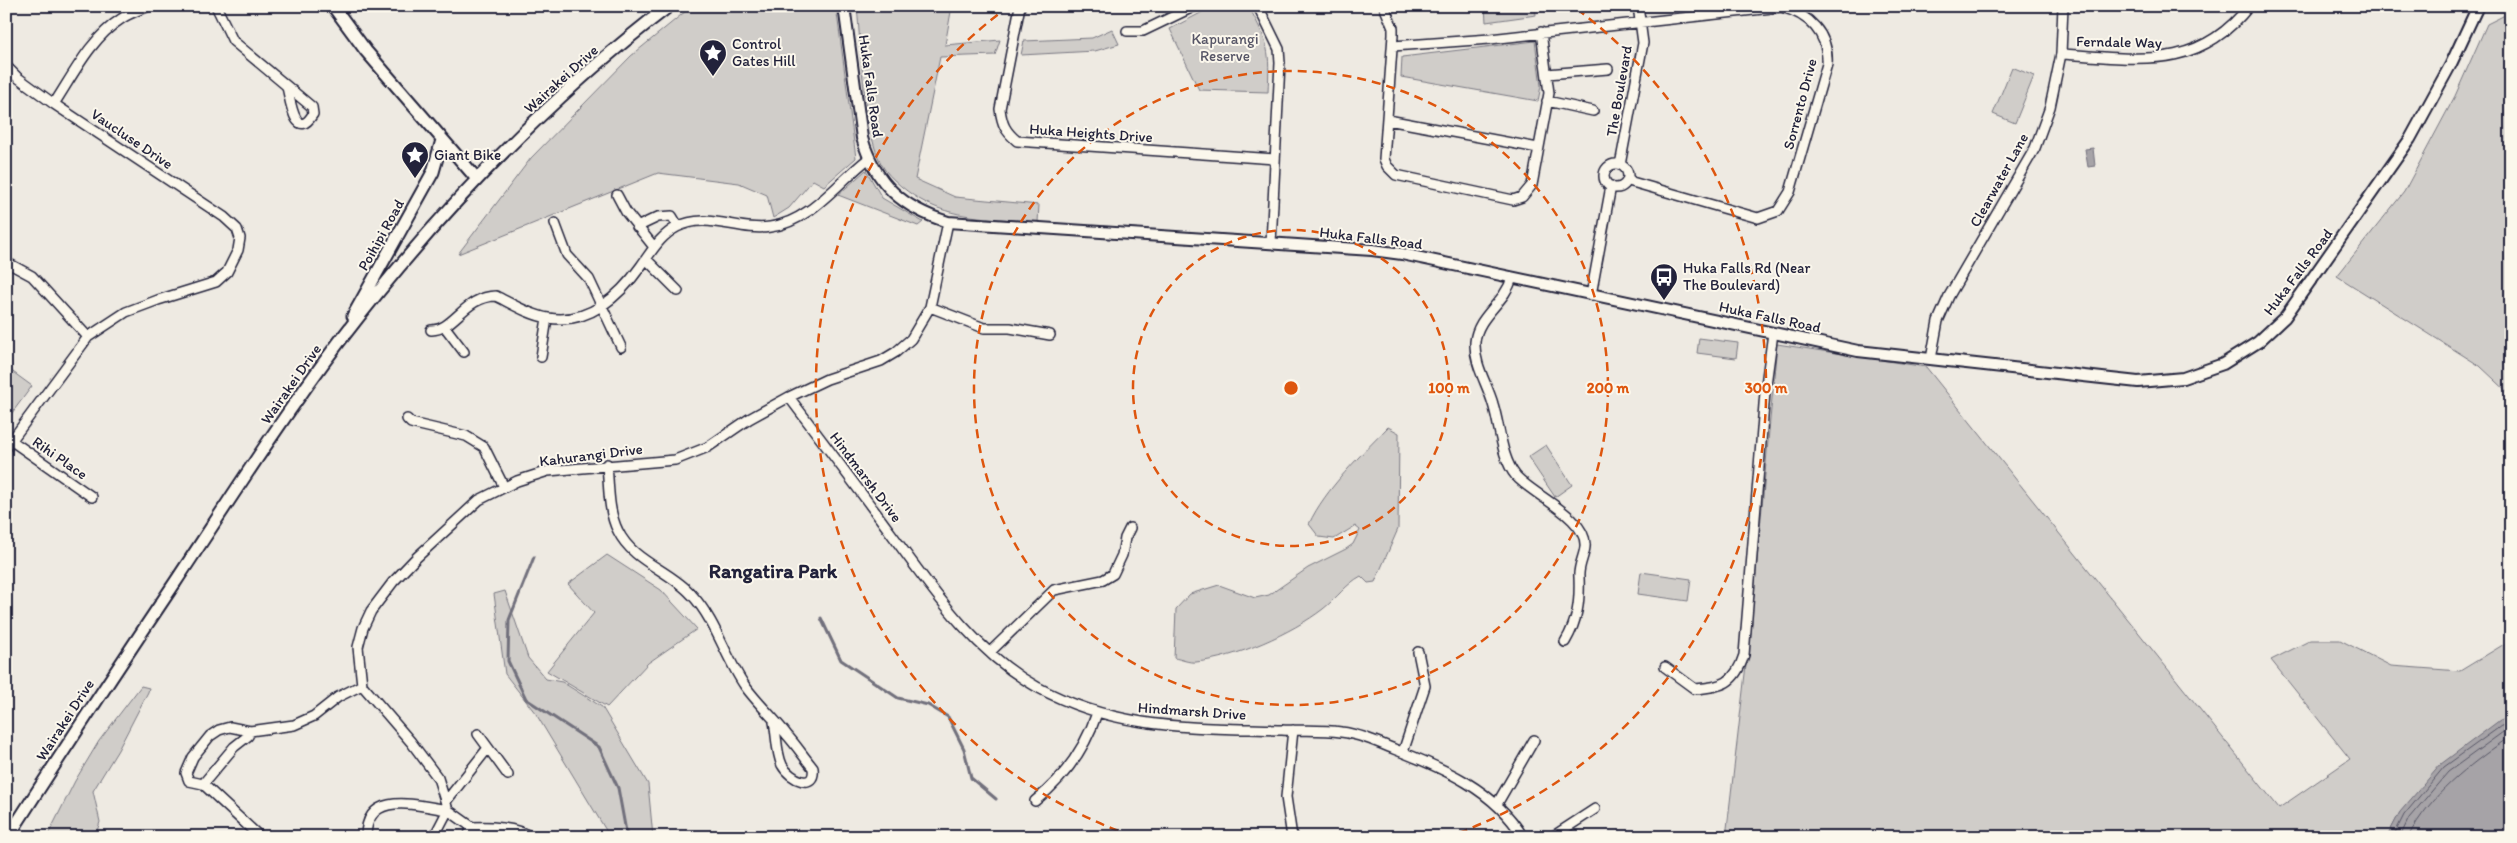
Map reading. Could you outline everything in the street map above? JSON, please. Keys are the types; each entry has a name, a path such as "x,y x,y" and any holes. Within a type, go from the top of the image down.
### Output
{"main road":[{"path":"333,6 366,51 477,179"},
{"name":"Wairakei Drive","path":"8,837 245,475 339,342 416,248 477,179 584,75 669,6"},
{"name":"Poihipi Road","path":"339,342 433,172 442,140"}],"street":[{"path":"54,104 94,44 109,28 122,18 149,6"},
{"path":"216,6 233,41 287,87"},
{"name":"Huka Falls Road","path":"844,6 862,138 868,159 894,194 926,215 948,222 1387,252 1858,351 2107,380 2160,382 2200,374 2223,364 2258,342 2285,318 2410,139 2451,64 2478,6"},
{"name":"Huka Heights Drive","path":"1020,6 1000,109 1002,124 1017,141 1275,159"},
{"path":"1127,31 1144,31 1195,6"},
{"path":"1258,6 1279,49 1280,63 1271,243"},
{"path":"1384,6 1393,28 1384,159 1387,166 1396,175 1513,200 1522,197 1532,185 1547,101 1547,74 1542,32"},
{"name":"The Boulevard","path":"1620,165 1643,43 1638,6"},
{"name":"Clearwater Lane","path":"1931,359 1938,320 1948,296 2035,148 2050,107 2061,54 2063,6"},
{"name":"Ferndale Way","path":"2061,54 2152,58 2183,54 2216,40 2236,24 2249,6"},
{"name":"Sorrento Drive","path":"1393,46 1490,39 1781,7 1802,14 1817,27 1825,44 1827,64 1790,192 1778,211 1758,218 1632,182 1628,178"},
{"name":"Vaucluse Drive","path":"6,66 17,77 54,104 224,216 236,229 240,238 234,261 228,272 216,282 126,312 88,337"},
{"path":"1547,74 1608,69"},
{"path":"1547,101 1593,111"},
{"path":"1388,120 1538,148"},
{"path":"431,330 438,330 445,326 480,298 489,296 496,296 547,318 570,319 587,315 603,306 624,286 654,247 678,226 712,220 752,227 770,228 783,224 805,213 868,159"},
{"path":"1612,164 1620,165 1626,170 1628,178 1623,185 1611,186 1605,181 1604,173 1612,164"},
{"path":"1591,295 1611,186"},
{"path":"617,195 626,212 654,247"},
{"path":"637,227 658,217 672,216 678,226"},
{"name":"Kahurangi Drive","path":"362,685 358,647 363,628 371,611 393,582 455,520 479,500 504,487 548,471 607,464 675,460 708,447 749,419 789,397 827,379 882,361 911,339 930,307 948,222"},
{"path":"555,224 567,255 589,279 621,347"},
{"path":"646,259 678,291"},
{"path":"6,262 32,276 88,337 9,445"},
{"path":"1512,278 1509,290 1502,301 1479,327 1476,341 1476,357 1493,401 1507,459 1515,474 1530,489 1574,520 1581,531 1586,546 1578,574 1579,609 1565,642"},
{"path":"930,307 984,328 1010,328 1050,335"},
{"path":"541,357 547,318"},
{"path":"445,326 464,352"},
{"path":"1666,666 1694,689 1717,687 1727,683 1740,668 1745,640 1765,392 1773,333"},
{"name":"Hindmarsh Drive","path":"789,397 949,612 990,652 1015,673 1035,686 1067,702 1097,713 1166,726 1341,732 1403,752 1474,786 1497,804 1523,837"},
{"path":"407,419 411,423 466,436 484,447 504,487"},
{"name":"Rihi Place","path":"9,445 92,498"},
{"path":"607,464 612,513 617,531 627,545 639,556 671,576 692,594 706,613 733,668 774,722 813,768 813,774 809,779 803,781 795,780 782,765 774,722"},
{"path":"990,652 1054,590 1103,580 1113,574 1122,556 1125,538 1130,528"},
{"path":"1403,752 1425,686 1418,652"},
{"path":"260,837 203,784 189,781 186,774 193,757 210,736 218,730 230,728 250,731 294,725 314,716 338,697 362,685 411,742 438,778 447,800 448,810 434,837"},
{"path":"1035,801 1056,785 1077,756 1092,728 1097,713"},
{"path":"1292,837 1286,798 1293,730"},
{"path":"203,784 234,747 248,736 250,731"},
{"path":"478,734 508,775"},
{"path":"1497,804 1534,740"},
{"path":"447,800 488,748"},
{"path":"366,837 366,825 375,811 386,804 396,803 448,810 472,826 520,832 530,837"},
{"path":"1552,837 1595,809"},
{"path":"468,837 472,826"}],"green space":[{"path":"692,6 836,6 856,158 824,186 813,180 789,208 773,218 767,195 739,183 658,173 458,254 531,158 631,56"},
{"path":"857,6 952,6 945,45 1000,40 995,55 940,57 915,179 955,197 1039,205 1038,222 985,218 945,211 914,195 895,181 885,170 872,137 864,92"},
{"name":"Kapurangi Reserve","path":"1214,6 1249,7 1261,30 1267,48 1269,67 1268,92 1199,90 1170,29"},
{"path":"1485,6 1535,6 1536,15 1486,22"},
{"path":"2511,13 2511,395 2480,366 2337,276 2404,192 2455,96 2487,24"},
{"path":"1112,29 1119,44 1095,51 1021,55 1024,41 1092,38"},
{"path":"1535,41 1541,86 1538,101 1401,77 1402,57"},
{"path":"2012,67 2034,76 2015,123 1993,114"},
{"path":"866,170 882,198 923,222 918,226 838,195"},
{"path":"1699,338 1738,343 1736,358 1697,353"},
{"path":"1777,344 1926,367 2279,808 2350,759 2271,660 2311,640 2340,640 2391,666 2460,671 2506,643 2511,635 2511,720 2500,720 2400,812 2387,837 1726,837 1753,605"},
{"path":"6,367 32,386 6,421"},
{"path":"1388,427 1399,433 1398,529 1375,582 1368,583 1361,576 1310,618 1280,635 1246,650 1212,660 1196,662 1174,658 1176,609 1190,594 1219,585 1255,598 1269,595 1308,568 1353,544 1360,530 1355,526 1334,539 1319,537 1309,524 1334,485"},
{"path":"1546,445 1572,485 1555,497 1528,457"},
{"path":"607,555 661,590 697,629 648,663 607,707 547,671 594,613 568,584"},
{"path":"1641,572 1691,579 1688,601 1638,594"},
{"path":"505,591 528,658 546,679 562,682 602,707 648,784 653,837 610,837 536,714 505,674 494,594"},
{"path":"141,686 149,688 148,692 118,750 93,791 100,822 95,837 47,837 75,781 99,741"}],"water":[{"path":"2093,148 2095,166 2088,167 2085,149"},
{"path":"2500,720 2511,720 2511,837 2387,837 2400,812 2441,764"}],"waterway":[{"path":"534,557 509,620 508,661 526,699 599,747 618,788 627,837"},
{"path":"821,618 841,660 898,698 928,705 948,717 964,749 971,778 996,799"}],"place":[{"name":"Control Gates Hill","path":"713,77"},
{"name":"Giant Bike","path":"415,179"},
{"name":"Huka Falls Rd (Near The Boulevard)","path":"1664,301"}],"district":[{"name":"Rangatira Park","path":"773,571"}]}
